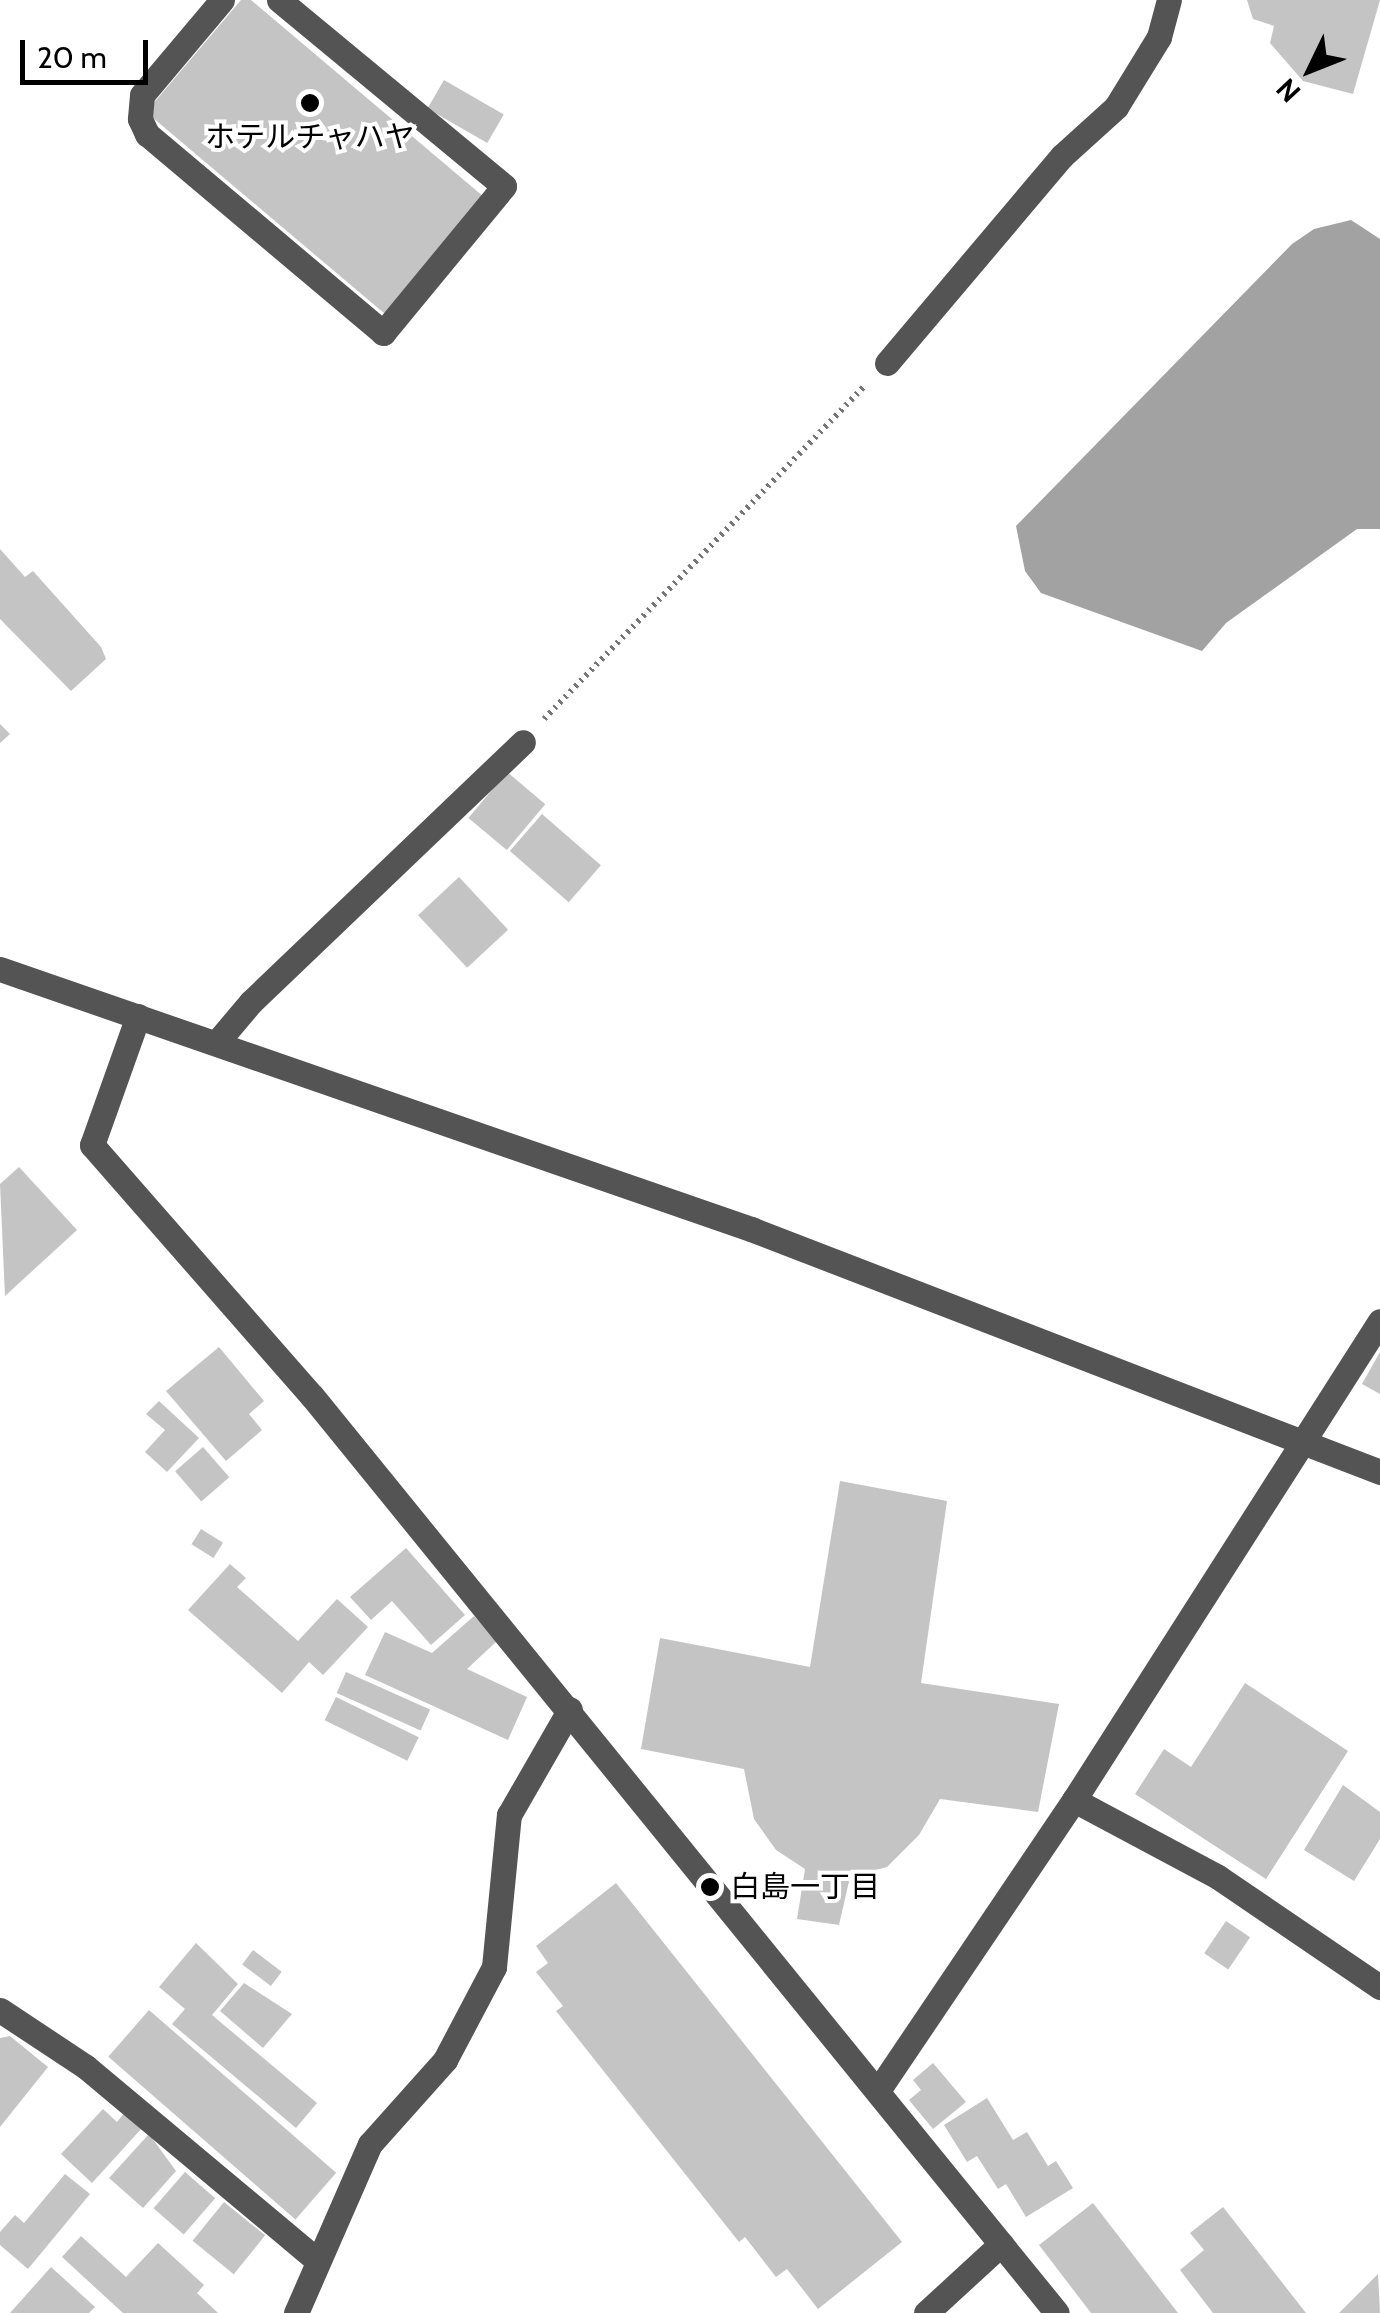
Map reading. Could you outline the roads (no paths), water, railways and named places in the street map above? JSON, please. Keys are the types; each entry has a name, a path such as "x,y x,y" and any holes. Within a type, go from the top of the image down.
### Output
{"street":[{"path":"222,0 142,95 140,119 148,134 383,333 504,186 279,0"},
{"path":"887,362 1062,156 1116,107 1159,37 1169,0"},
{"path":"218,1041 250,1002 522,742"},
{"path":"0,969 218,1041 751,1229 1380,1472"},
{"path":"138,1016 92,1144 312,1396 879,2089 1057,2313"},
{"path":"879,2089 1074,1800 1380,1321"},
{"path":"296,2313 370,2144 445,2060 494,1967 509,1815 570,1709"},
{"path":"1074,1800 1218,1877 1380,1987"},
{"path":"0,2010 86,2067 317,2260"},
{"path":"926,2313 1001,2244"}],"place":[{"name":"ホテルチャハヤ","path":"310,103"},
{"name":"白島一丁目","path":"710,1887"}]}
